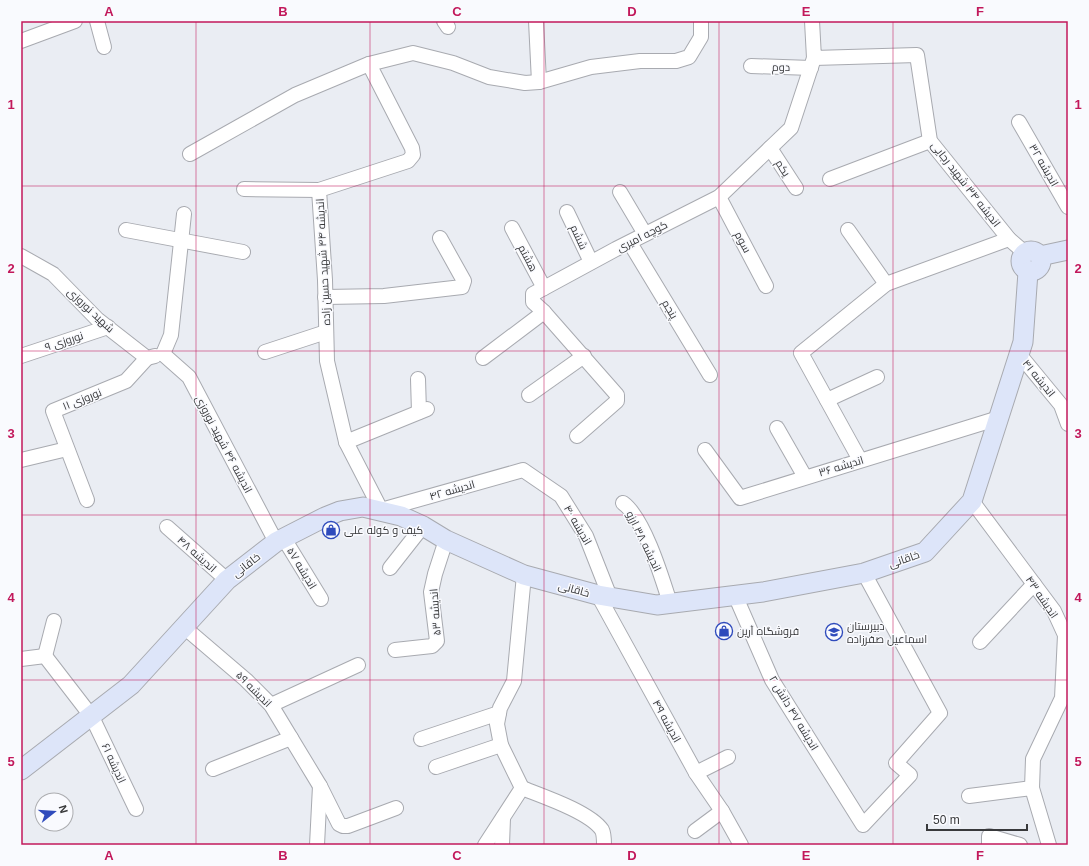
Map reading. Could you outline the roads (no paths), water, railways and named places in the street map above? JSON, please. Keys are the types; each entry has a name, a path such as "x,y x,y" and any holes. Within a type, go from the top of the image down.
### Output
{"main road":[{"path":"1032,254 1068,250"},
{"name":"خاقانی","path":"21,770 92,717 131,685 226,580 280,540 340,511 363,507 381,510 423,526 446,540 524,575 604,596 657,605 735,595 864,573 925,552 972,501 1023,342 1028,272 1034,271 1039,267 1041,262 1032,254"}],"street":[{"path":"21,41 75,21"},
{"path":"98,21 104,47"},
{"path":"536,21 539,82"},
{"path":"190,154 295,95 369,64 413,53 453,63 489,77 525,83 539,82 591,67 640,61 676,61 689,58 701,37 701,21"},
{"path":"812,21 813,63"},
{"name":"اندیشه ۳۴ شهید رجایی","path":"813,63 917,55 930,140 1009,239 1032,254"},
{"name":"دوم","path":"751,66 813,63"},
{"name":"کوچه امیری","path":"577,436 618,398 584,356 533,302 533,294 591,262 719,197 791,128 813,63"},
{"name":"اندیشه ۴۴ شهید حسین زاده","path":"369,64 412,148 413,155 408,161 319,190 326,297 327,361 346,442 381,510"},
{"name":"اندیشه ۳۲","path":"1019,122 1068,207"},
{"path":"830,180 930,140"},
{"name":"یکم","path":"770,148 796,188"},
{"path":"244,188 319,190"},
{"path":"620,192 645,234"},
{"name":"سوم","path":"719,197 766,286"},
{"name":"ششم","path":"568,212 591,262"},
{"path":"147,358 163,354 171,335 184,214"},
{"name":"هشتم","path":"512,228 544,288"},
{"path":"126,230 243,252"},
{"path":"848,230 886,284"},
{"path":"326,297 384,296 462,287 464,281 440,238"},
{"path":"860,460 801,353 886,284 1009,239"},
{"name":"پنجم","path":"630,243 710,375"},
{"name":"شهید نوروزی","path":"21,256 53,274 108,327 147,358"},
{"path":"483,358 544,312"},
{"name":"نوروزی ۹","path":"21,356 108,327"},
{"path":"265,352 326,332"},
{"name":"اندیشه ۴۶ شهید نوروزی","path":"163,354 189,377 280,540"},
{"name":"اندیشه ۴۱","path":"1019,354 1061,405 1068,424"},
{"path":"529,395 584,356"},
{"name":"نوروزی ۱۱","path":"87,500 52,411 126,381 147,358"},
{"path":"827,400 877,377"},
{"path":"346,442 423,410 418,379"},
{"name":"اندیشه ۳۶","path":"705,450 740,498 999,418"},
{"path":"777,428 805,478"},
{"path":"21,460 67,449"},
{"name":"اندیشه ۴۲","path":"381,510 523,470"},
{"name":"اندیشه ۴۰","path":"523,470 561,496 586,536 604,596"},
{"name":"اندیشه ۴۳","path":"972,501 1034,584 1061,611 1065,635 1065,698 1033,760 1032,788 1049,845"},
{"name":"اندیشه ۳۸ ارزو","path":"623,503 631,509 657,561 670,603"},
{"path":"390,568 423,526"},
{"name":"اندیشه ۴۸","path":"167,527 226,580"},
{"name":"اندیشه ۵۷","path":"280,540 320,599"},
{"name":"اندیشه ۵۳","path":"395,650 432,646 438,641 431,592 446,540"},
{"name":"اندیشه ۴۷ دانش ۲","path":"735,595 772,680 863,825 910,775 896,763 940,713 864,573"},
{"path":"524,575 514,681 499,713 497,724 501,745 522,788 569,807 598,825 603,831 604,845"},
{"path":"980,642 1034,584"},
{"name":"اندیشه ۴۹","path":"604,596 696,773 722,811 741,845"},
{"path":"21,659 45,656 54,622"},
{"name":"اندیشه ۵۹","path":"184,627 246,680 271,705 320,786 339,824 343,826 396,808"},
{"name":"اندیشه ۶۱","path":"45,656 92,717 136,810"},
{"path":"271,705 358,665"},
{"path":"421,739 499,713"},
{"path":"213,769 291,738"},
{"path":"436,767 501,745"},
{"path":"696,773 728,757"},
{"path":"317,845 320,786"},
{"path":"485,845 522,788"},
{"path":"969,796 1032,788"},
{"path":"696,831 722,811"},
{"path":"502,845 503,818"},
{"path":"989,845 989,836 1020,845"}],"place":[{"name":"کیف و کوله علی","path":"331,530"},
{"name":"فروشگاه آرین","path":"724,631"},
{"name":"دبیرستان اسماعیل صفرزاده","path":"834,632"}]}
